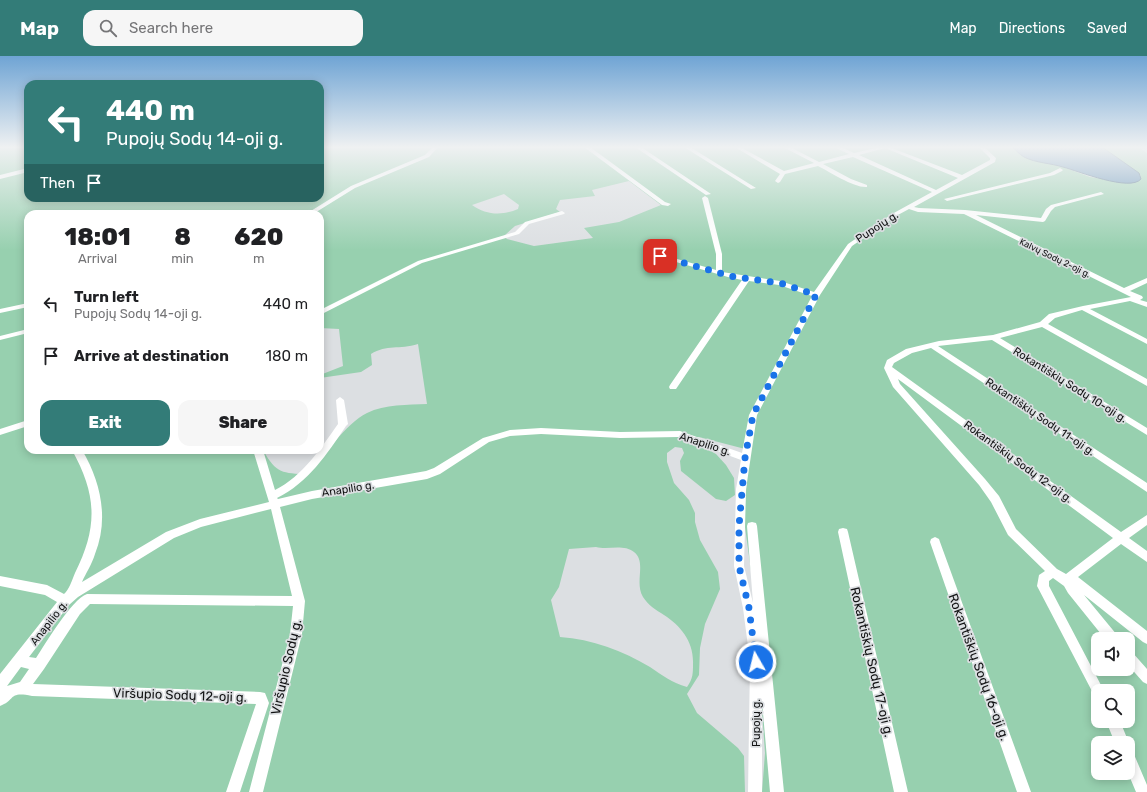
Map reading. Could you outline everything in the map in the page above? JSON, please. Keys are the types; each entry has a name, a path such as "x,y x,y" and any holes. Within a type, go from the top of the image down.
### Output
{"street":[{"path":"316,210 353,187 367,181"},
{"path":"634,181 664,204 668,204"},
{"path":"687,181 707,196 719,254 719,272"},
{"path":"743,181 753,188"},
{"path":"853,181 865,186"},
{"path":"911,181 954,204"},
{"name":"Pupojų g.","path":"755,792 756,662 749,608 739,566 739,526 745,458 753,415 816,295 850,245 887,219 958,181"},
{"path":"947,199 1021,181"},
{"path":"909,207 918,210 965,212 1043,220 1048,210 1053,206 1101,194"},
{"name":"Kalvų Sodų 2-oji g.","path":"965,212 1147,303"},
{"path":"324,311 420,262 516,233 527,223 562,213"},
{"path":"647,252 719,272 780,283 816,295"},
{"path":"673,386 747,278"},
{"path":"1123,291 1147,280"},
{"path":"1147,303 1131,299 1083,308 1052,316 1043,324 993,337 932,345 909,350 890,362 888,368 896,385 982,482 995,500 1012,532 1053,572 1069,579 1147,638"},
{"path":"0,311 24,306"},
{"path":"1083,308 1147,342"},
{"path":"1043,324 1147,383"},
{"path":"0,338 24,332"},
{"name":"Rokantiškių Sodų 10-oji g.","path":"993,337 1147,432"},
{"name":"Rokantiškių Sodų 11-oji g.","path":"932,345 1147,488"},
{"name":"Rokantiškių Sodų 12-oji g.","path":"888,368 1147,557"},
{"path":"324,449 343,424 340,400"},
{"path":"0,432 24,424"},
{"name":"Anapilio g.","path":"0,684 65,601 74,593 180,530 273,499 344,488 397,482 427,475 437,471 486,440 510,432 541,431 620,435 680,434 745,458"},
{"path":"74,593 73,590 75,583 89,555 97,532 98,514 92,477 79,454"},
{"name":"Viršupio Sodų g.","path":"256,792 296,634 299,601 273,499 259,454"},
{"path":"273,499 288,489 299,479 320,454"},
{"path":"1069,579 1147,519"},
{"path":"752,526 777,792"},
{"name":"Rokantiškių Sodų 17-oji g.","path":"843,532 901,792"},
{"name":"Rokantiškių Sodų 16-oji g.","path":"935,542 1024,792"},
{"path":"1053,572 1044,579 1043,586 1094,684"},
{"path":"1069,579 1072,589 1107,632"},
{"path":"0,581 47,590 65,601"},
{"path":"0,700 6,692 14,688 23,688 76,610 87,599 299,601"},
{"path":"19,661 40,665"},
{"path":"1135,664 1147,678"},
{"name":"Viršupio Sodų 12-oji g.","path":"23,688 32,690 260,698 263,703 233,792"},
{"path":"1135,773 1143,792"}],"green space":[{"path":"0,181 24,181 24,202 324,202 324,181 628,181 592,190 595,196 560,200 556,209 560,212 515,226 504,236 507,239 534,246 593,238 584,228 619,222 661,205 629,181 1147,181 1147,792 762,792 765,753 753,585 744,520 749,450 699,437 692,441 716,454 726,465 734,478 735,495 726,501 716,499 681,471 680,461 684,453 682,448 675,447 667,453 667,462 674,483 689,500 695,513 695,522 700,540 718,572 720,589 705,624 700,648 699,675 687,694 697,713 738,748 744,756 745,792 0,792","holes":["504,194 519,205 518,209 506,213 488,213 472,205","596,547 626,548 638,556 640,561 640,585 643,597 652,607 676,624 689,642 693,656 693,670 692,679 687,687 672,681 640,661 618,651 584,640 560,637 551,600 559,587 569,549"]}],"water":[{"path":"1113,181 1136,181 1126,183"}],"route":[{"path":"660,256 730,276 780,283 816,295 753,415 745,458 741,489 739,566 749,608 756,662"}]}
